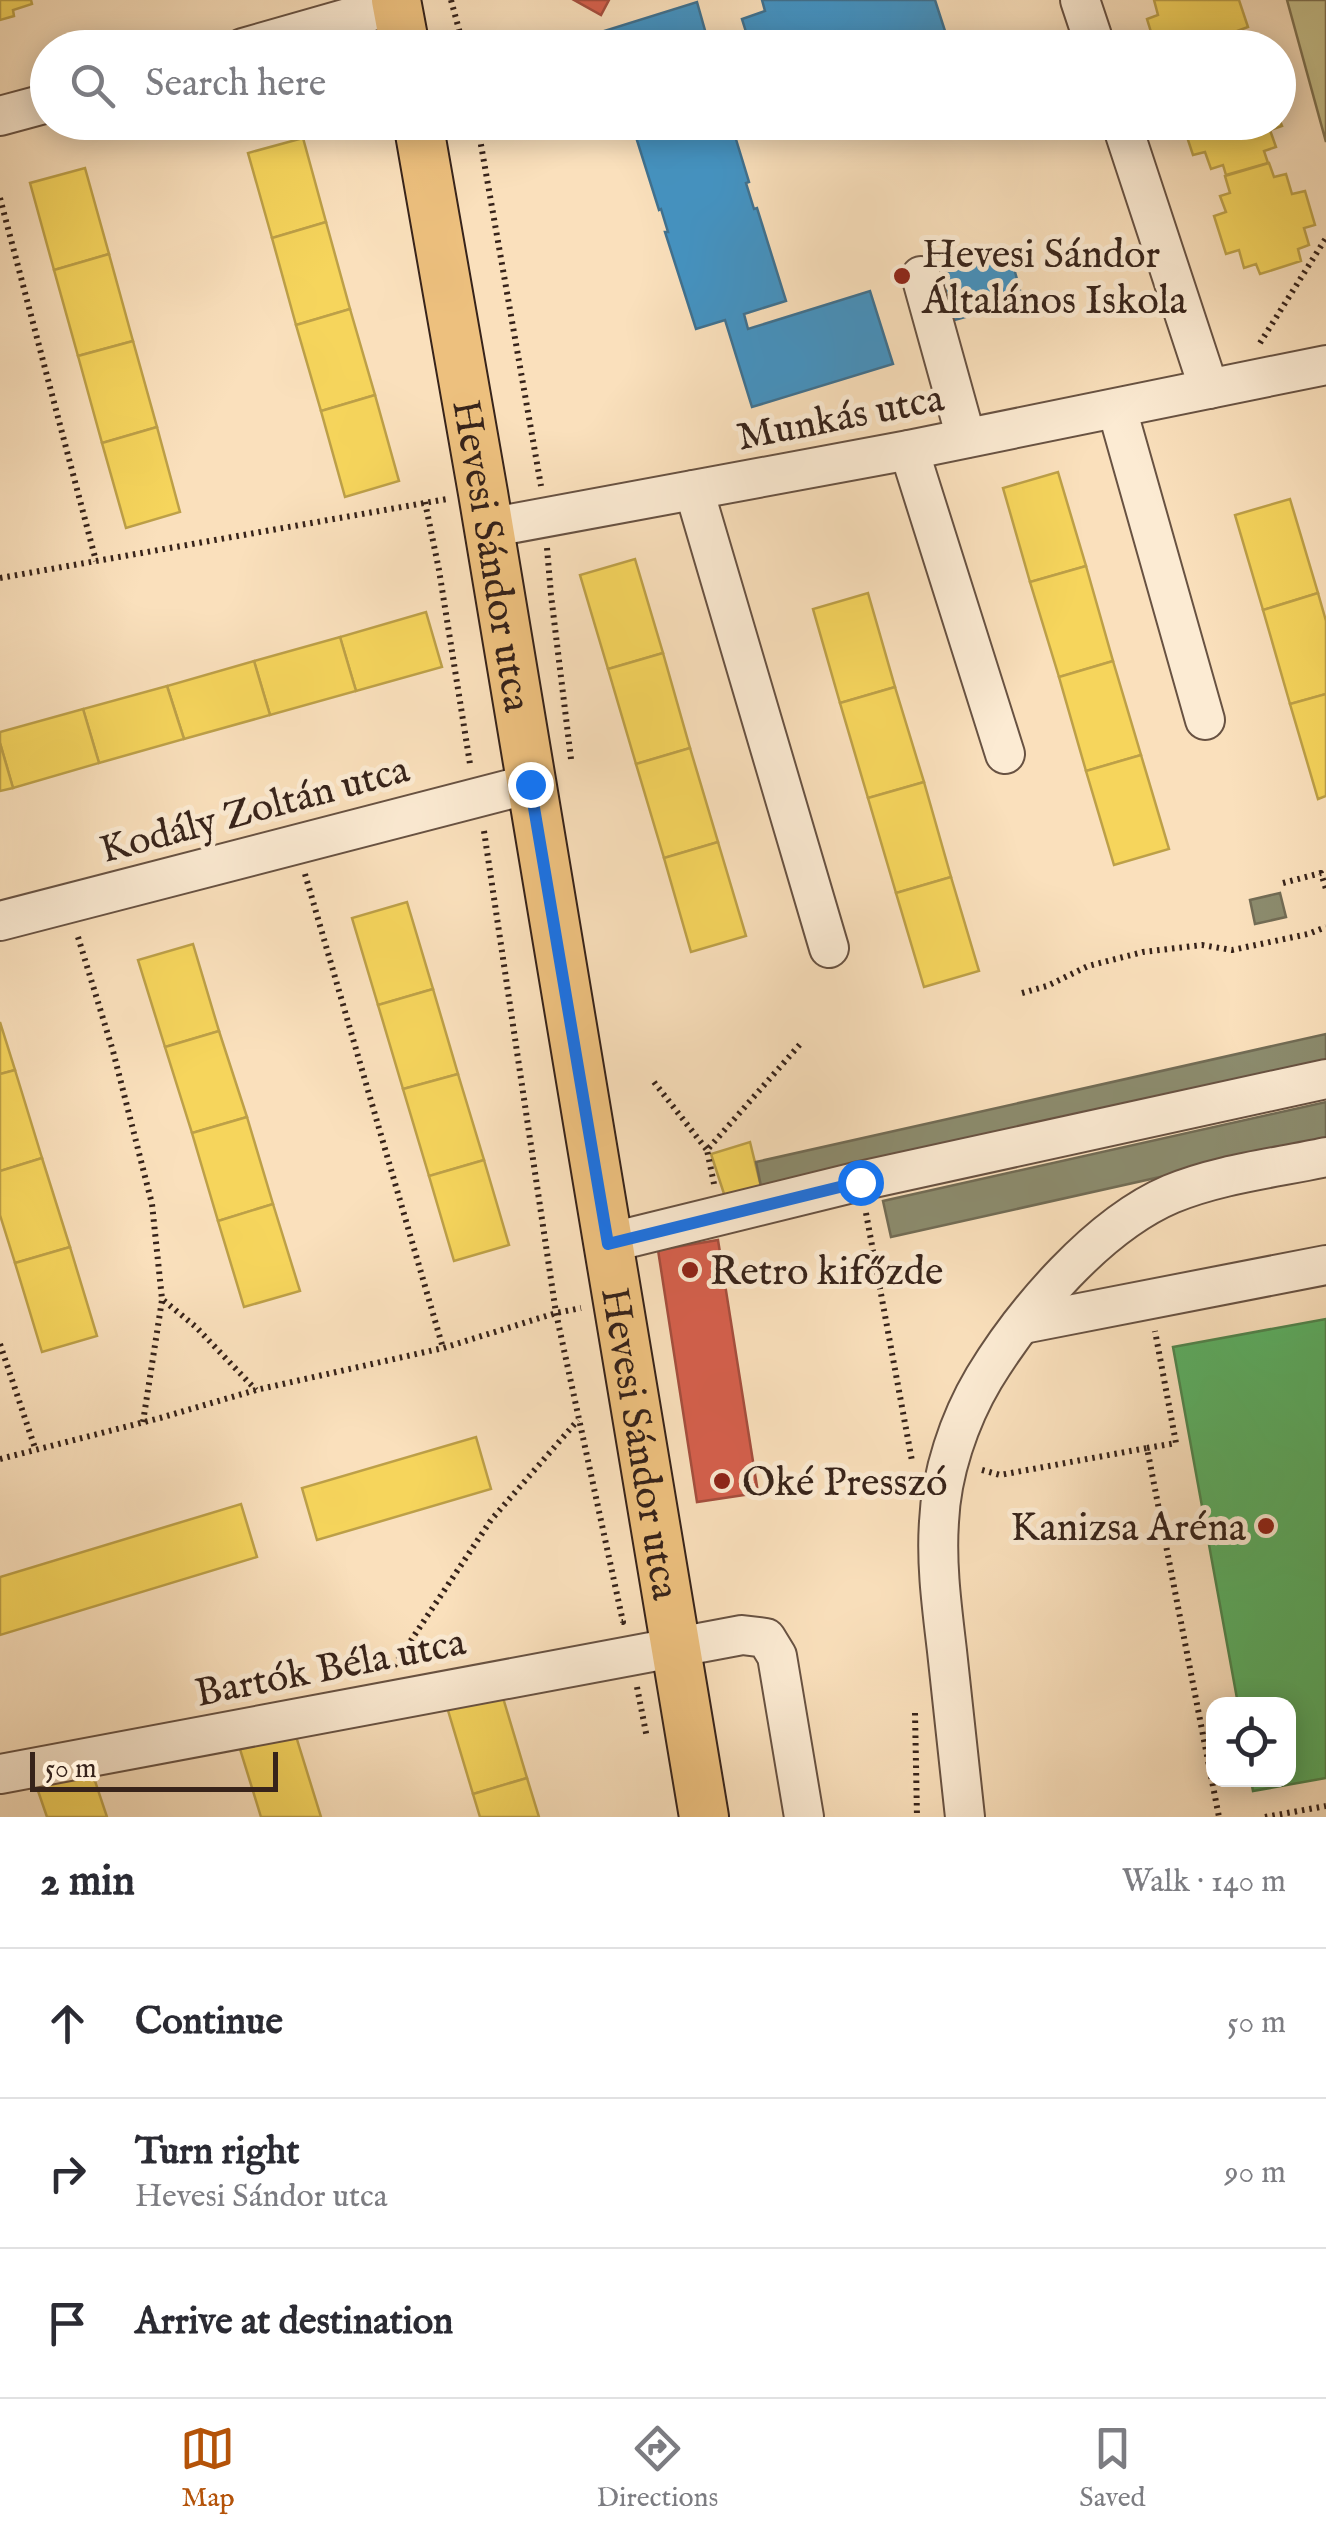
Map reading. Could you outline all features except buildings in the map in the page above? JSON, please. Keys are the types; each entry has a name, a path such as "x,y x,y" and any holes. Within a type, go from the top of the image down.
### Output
{"main road":[{"name":"Hevesi Sándor utca","path":"421,140 485,511 551,776 608,1244 704,1817"}],"street":[{"path":"1080,0 1090,30"},
{"path":"334,30 399,17"},
{"path":"0,116 30,108"},
{"path":"1127,140 1208,389"},
{"path":"921,276 966,438"},
{"name":"Munkás utca","path":"485,511 545,519 1208,389 1323,374"},
{"path":"1116,409 1205,720"},
{"path":"909,450 1005,754"},
{"path":"694,490 829,948"},
{"name":"Kodály Zoltán utca","path":"0,921 551,776"},
{"path":"608,1244 860,1182 1326,1079"},
{"path":"965,1817 938,1570 939,1519 949,1462 984,1379 1062,1275 1096,1242 1145,1208 1170,1194 1214,1181 1326,1157"},
{"path":"1023,1324 1326,1265"},
{"name":"Bartók Béla utca","path":"0,1774 742,1635 766,1638 777,1656 804,1817"}],"path":[{"path":"451,0 459,30"},
{"path":"480,140 542,487 551,596 551,776"},
{"path":"0,198 96,560"},
{"path":"1259,345 1326,238"},
{"path":"0,578 425,502 485,511"},
{"path":"425,502 482,819 556,1312 623,1622 604,1625"},
{"path":"303,866 443,1348"},
{"path":"1282,883 1322,873 1326,889"},
{"path":"1022,992 1047,986 1088,966 1142,952 1202,944 1232,950 1326,927"},
{"path":"76,930 113,1051 152,1204 162,1299 143,1422"},
{"path":"707,1150 802,1042"},
{"path":"654,1082 707,1150 720,1215"},
{"path":"860,1182 912,1460 912,1479"},
{"path":"162,1299 196,1327 256,1390"},
{"path":"0,1458 256,1390 443,1348 556,1312 619,1302"},
{"path":"912,1460 949,1462 1000,1475 1176,1442 1154,1328"},
{"path":"0,1344 35,1448"},
{"path":"413,1662 394,1666 491,1520 579,1418"},
{"path":"1147,1448 1219,1817"},
{"path":"915,1698 917,1817"},
{"path":"1265,1817 1326,1806"}],"shaded area":[{"path":"1287,0 1326,0 1326,142 1296,30"}],"place":[{"name":"Hevesi Sándor Általános Iskola","path":"902,276"},
{"name":"Retro kifőzde","path":"690,1270"},
{"name":"Oké Presszó","path":"722,1481"},
{"name":"Kanizsa Aréna","path":"1266,1526"}],"route":[{"path":"530,784 608,1244 860,1182"}]}
